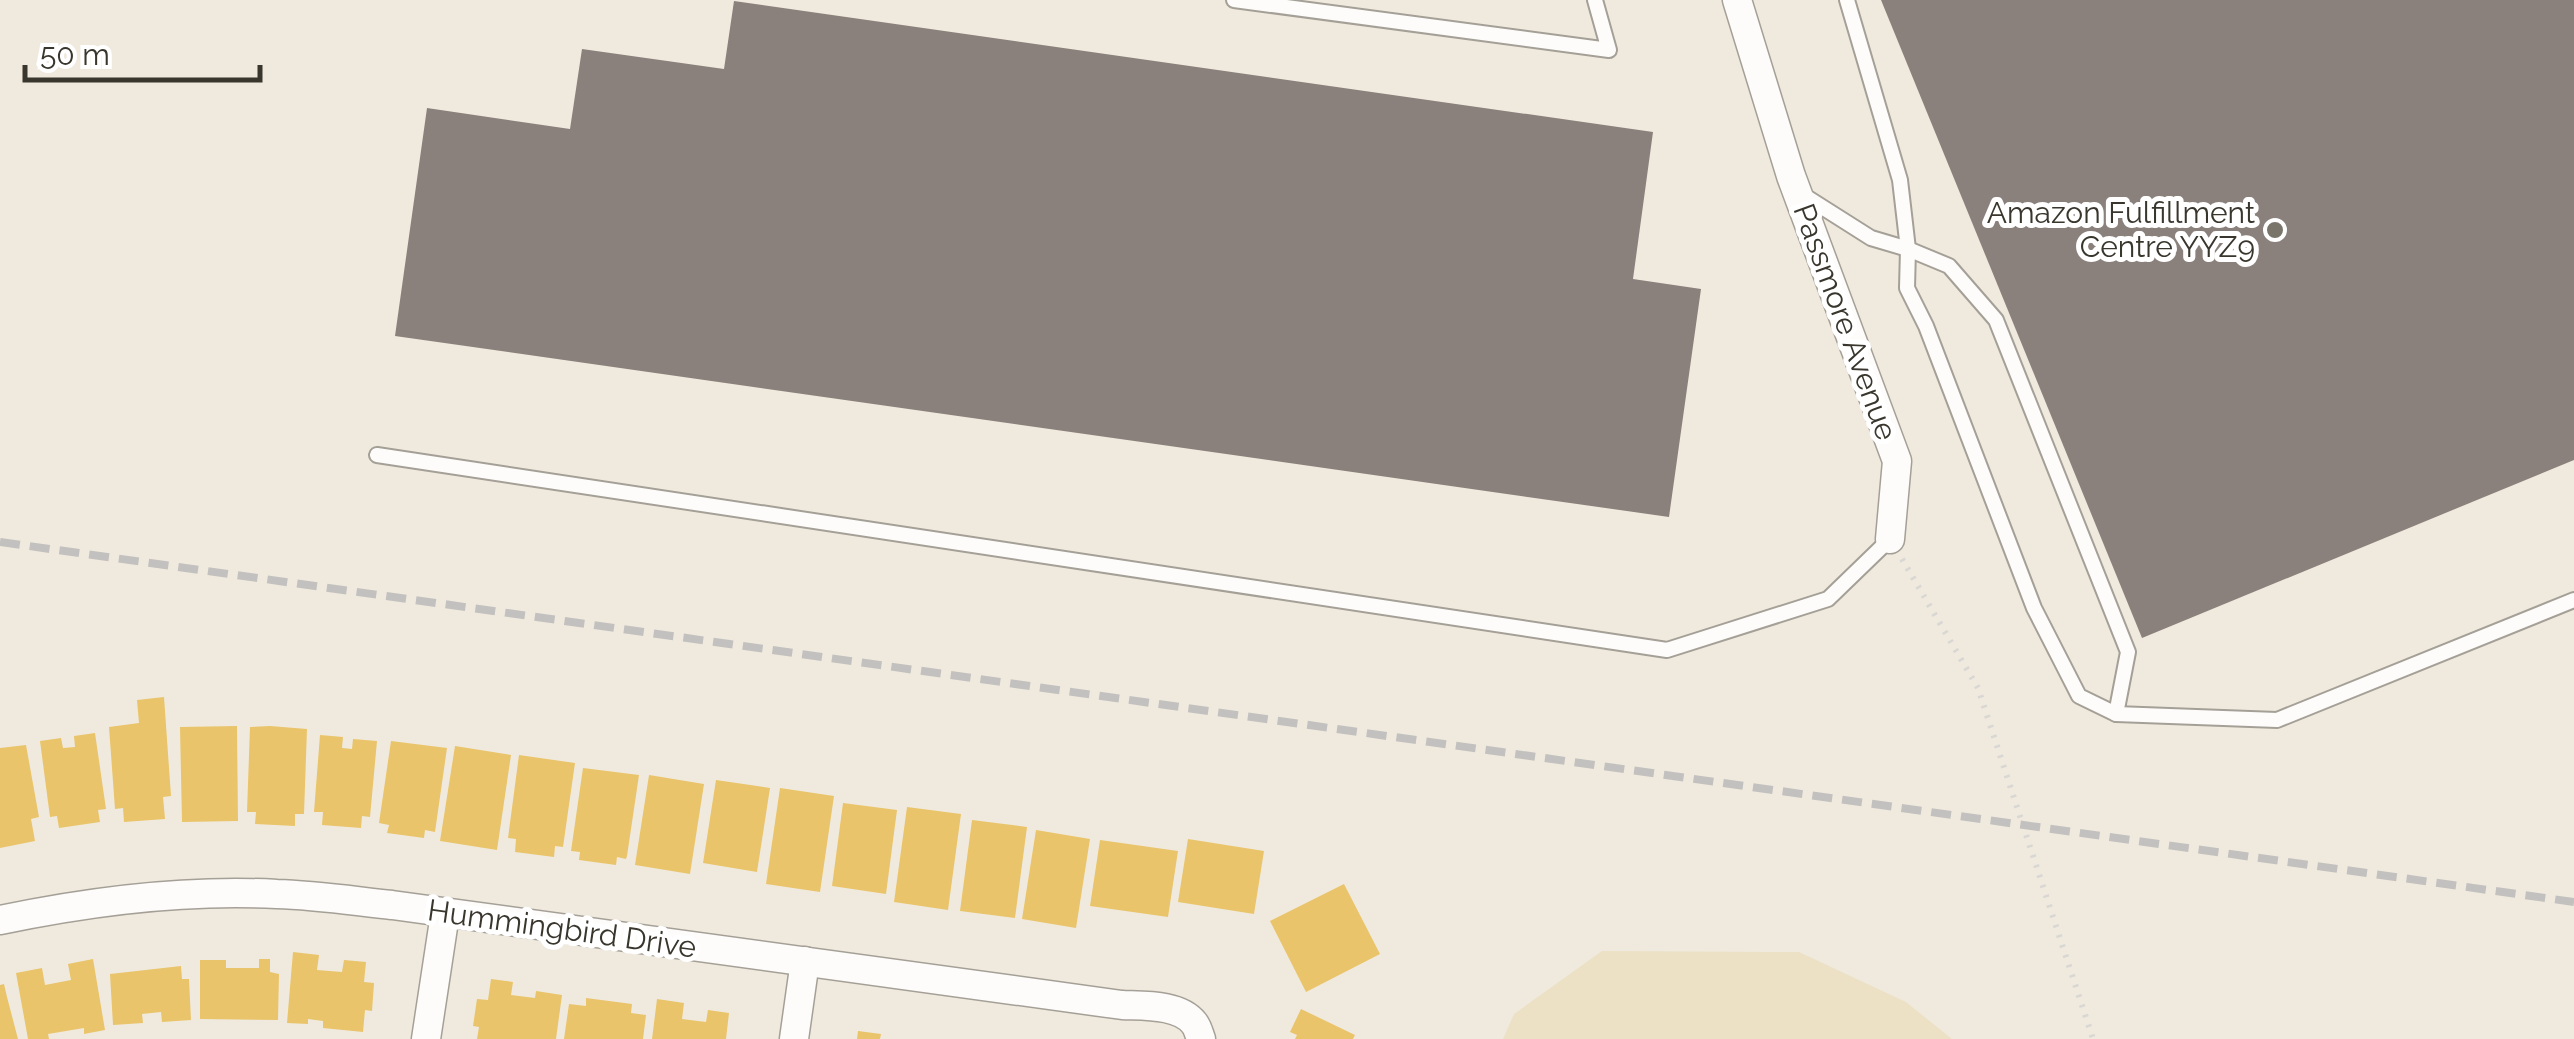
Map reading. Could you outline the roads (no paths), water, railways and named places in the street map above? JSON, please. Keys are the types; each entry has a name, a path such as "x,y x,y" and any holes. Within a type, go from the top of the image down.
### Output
{"street":[{"name":"Passmore Avenue","path":"1737,0 1796,190 1897,461 1890,539"},
{"name":"Hummingbird Drive","path":"0,920 128,898 220,894 276,894 392,905 1148,1006 1176,1011 1194,1023 1200,1039"},
{"path":"426,1039 445,914"},
{"path":"794,1039 806,961"}],"lane":[{"path":"1234,0 1609,50 1595,0"},
{"path":"1847,0 1900,180 1908,249 1907,288 1926,326 2034,608 2079,696 2116,714 2276,720 2574,600"},
{"path":"1796,190 1871,238 1949,266 1996,320 2128,652 2116,714"},
{"path":"376,455 1667,650 1828,599 1890,539"}],"railway":[{"path":"0,542 2574,902"}],"place":[{"name":"Amazon Fulfillment Centre YYZ9","path":"2275,230"}]}
